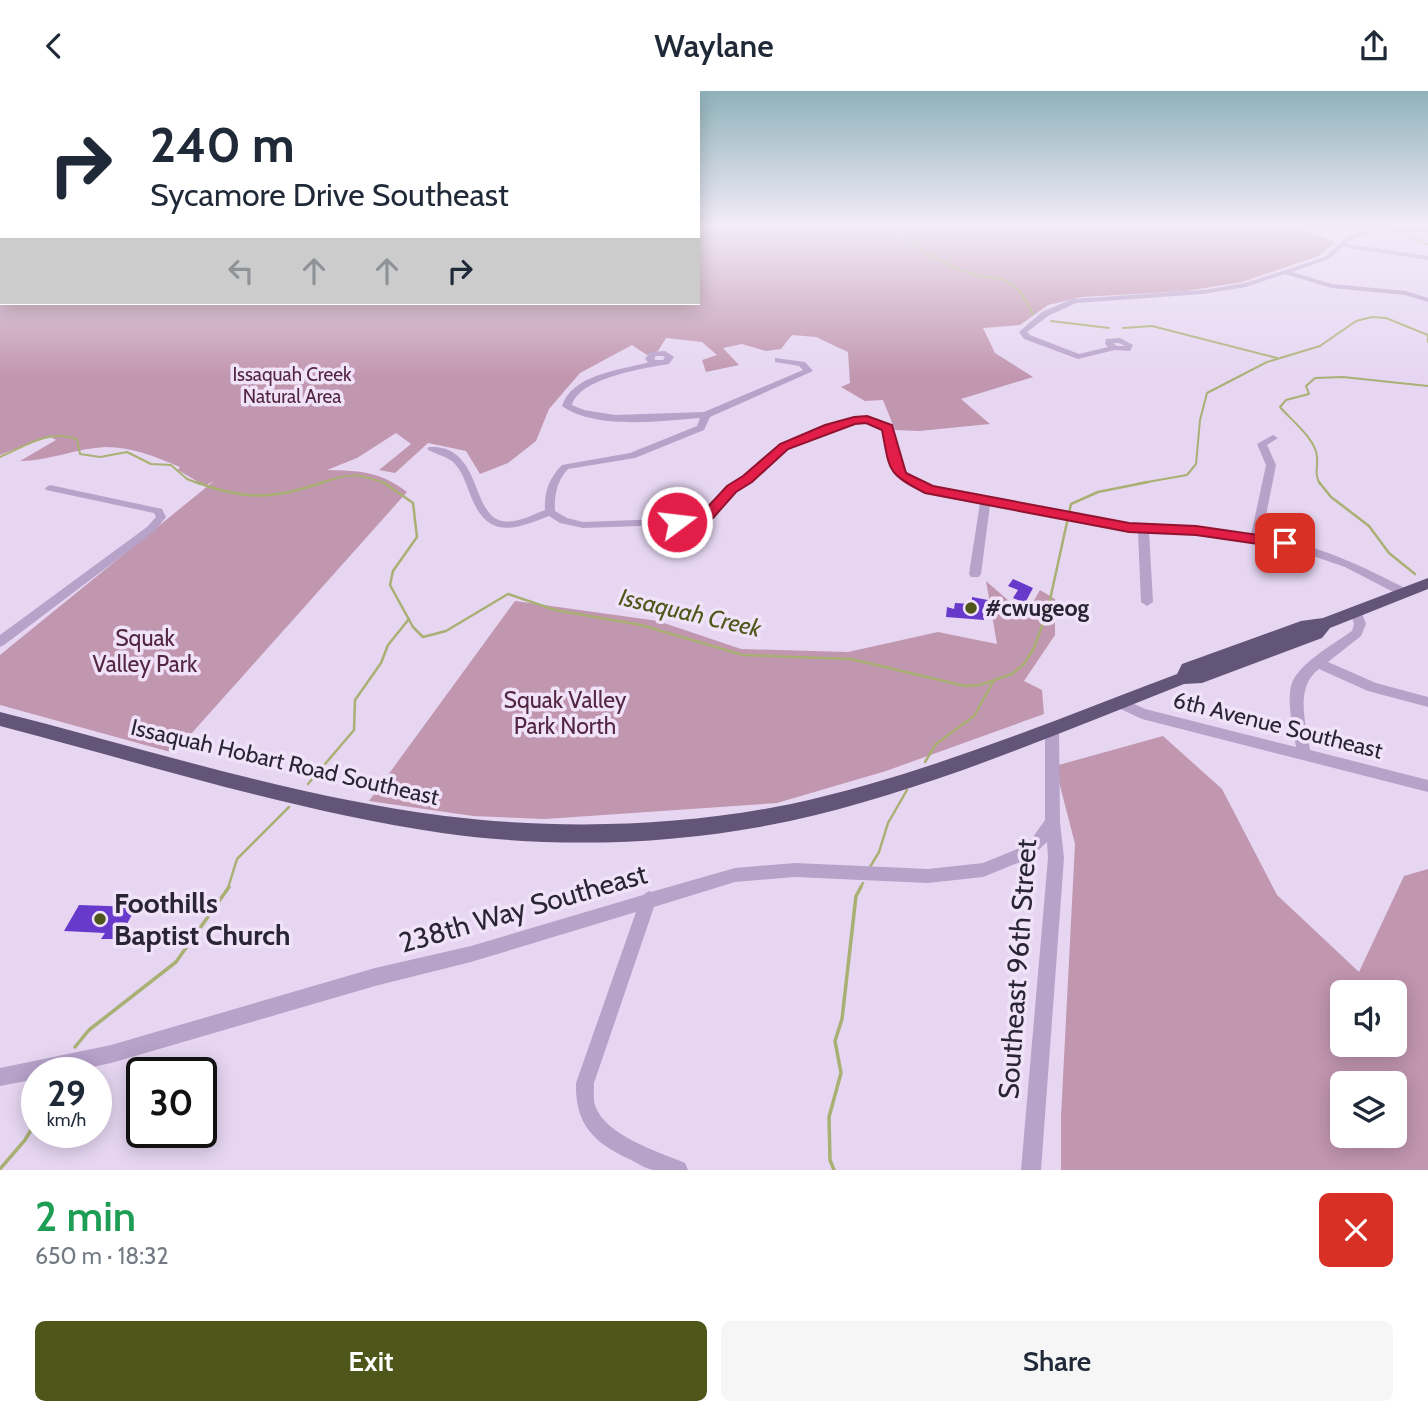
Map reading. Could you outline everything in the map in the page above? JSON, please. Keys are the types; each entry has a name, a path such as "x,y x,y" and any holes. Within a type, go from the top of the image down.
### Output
{"main road":[{"name":"Issaquah Hobart Road Southeast","path":"0,719 386,815 492,829 559,832 659,829 777,814 891,787 1183,678 1196,678 1254,651 1316,634 1324,624 1428,583"}],"street":[{"path":"1115,348 1088,356 1073,356 1027,337 1023,332 1045,314 1075,301 1203,292 1269,277"},
{"path":"1304,277 1331,286 1406,293 1428,300"},
{"path":"654,363 589,383 570,396 568,406 580,412 609,417 706,415 809,371 802,364 778,360"},
{"path":"706,415 698,430 632,456 565,467 558,474 551,489 548,501 550,512 564,521 583,525 693,521 712,512 732,489 784,446 808,435 861,420 879,422 887,428 897,469 906,479 929,490 1143,529 1178,529 1256,537 1308,549 1349,564 1403,592"},
{"path":"1256,537 1271,465 1262,444 1273,438"},
{"path":"432,449 453,457 461,464 482,508 494,523 515,523 550,512"},
{"path":"0,642 151,529 161,517 158,511 50,488"},
{"path":"975,574 985,502"},
{"path":"1143,529 1147,602"},
{"path":"1304,755 1297,706 1298,685 1307,671 1357,633 1360,624 1356,611"},
{"path":"1317,663 1373,687 1428,702"},
{"name":"6th Avenue Southeast","path":"1119,702 1142,715 1428,786"},
{"name":"Southeast 96th Street","path":"1031,1170 1056,858 1052,821 1052,729"},
{"name":"238th Way Southeast","path":"0,1077 111,1054 375,977 471,954 649,899 759,871 928,876 983,870 1025,853 1038,842 1052,821"},
{"path":"649,899 585,1083 584,1101 597,1126 610,1136 678,1170"}],"green space":[{"path":"700,277 1256,277 1187,291 1082,297 1048,305 1020,325 983,328 995,353 1033,377 961,399 990,424 919,431 895,430 883,400 865,401 841,387 850,383 848,352 816,337 792,335 781,349 766,351 742,344 723,348 739,365 706,372 702,360 717,355 702,342 666,338 658,351 647,355 632,345 580,373 549,409 536,441 508,463 480,474 466,451 428,443 395,473 379,470 411,444 396,433 357,458 327,470 369,473 407,492 174,753 0,705 0,655 214,481 205,486 178,470 180,467 144,453 116,447 20,461 56,440 49,436 0,455 0,305 700,305"},
{"name":"Squak Valley Park North","path":"986,581 1009,601 1028,611 1040,590 1055,599 1055,635 1024,681 1042,690 1044,714 886,771 777,803 545,819 473,816 369,801 515,601 658,621 741,649 848,652 938,632 997,644"},
{"path":"1163,736 1222,789 1277,895 1359,972 1404,876 1428,869 1428,1170 1061,1170 1061,1117 1075,844 1055,766"}],"building":[{"name":"#cwugeog","path":"1013,579 1033,588 1025,603 1013,598 1018,590 1008,586"},
{"name":"#cwugeog","path":"972,597 988,600 984,620 946,617 947,607 954,609 955,603 972,604"},
{"name":"Foothills Baptist Church","path":"79,905 136,907 119,939 101,939 105,933 64,931"}],"waterway":[{"path":"992,277 1014,286 1033,314"},
{"name":"Issaquah Creek","path":"1136,484 1187,475 1196,464 1200,420 1207,393 1267,362 1320,346 1356,321 1372,317 1386,318 1428,335 1428,342"},
{"path":"1051,321 1109,328"},
{"path":"1123,328 1152,326 1277,358"},
{"path":"1319,482 1316,450 1308,437 1280,407 1286,400 1309,394 1306,386 1315,378 1343,377 1428,386"},
{"name":"Issaquah Creek","path":"0,457 37,440 66,436 77,439 80,454 100,457 127,452 151,464 171,465 187,479 200,484"},
{"name":"Issaquah Creek","path":"318,484 352,475 385,483"},
{"name":"Issaquah Creek","path":"196,482 245,495 290,492 324,482"},
{"name":"Issaquah Creek","path":"409,619 423,637 446,631 508,594 555,610 641,625 743,655 851,659 965,686 980,685 1012,674 1024,664 1034,648 1048,609 1071,504 1098,492 1148,482"},
{"path":"1319,482 1331,497 1369,526 1389,553 1415,574"},
{"name":"Issaquah Creek","path":"385,483 413,503 417,537 393,571 390,585 409,619"},
{"path":"308,784 354,730 355,700 381,663 388,645 409,619"},
{"path":"925,762 936,744 974,716 993,682"},
{"path":"870,867 879,852 888,823 907,790"},
{"path":"228,888 237,859 289,807"},
{"path":"860,888 863,883"},
{"path":"75,1047 89,1030 176,962 229,887"},
{"path":"834,1170 830,1160 829,1117 841,1073 835,1041 842,1019 856,896 861,887"},
{"path":"0,1169 21,1145"}],"place":[{"name":"#cwugeog","path":"971,608"},
{"name":"Foothills Baptist Church","path":"100,919"}],"route":[{"path":"677,522 693,521 708,515 732,489 784,446 854,420 867,420 879,422 887,428 897,469 901,475 929,490 1129,528 1196,530 1285,543"}],"park label":[{"name":"Issaquah Creek Natural Area","path":"292,385"},
{"name":"Squak Valley Park","path":"145,651"}]}
